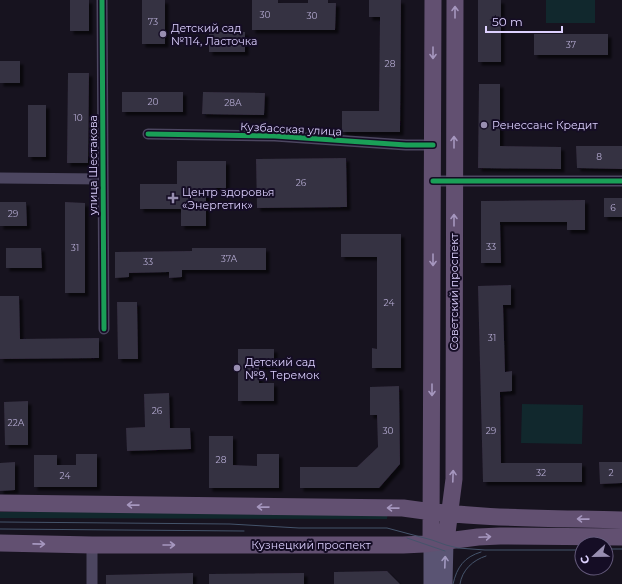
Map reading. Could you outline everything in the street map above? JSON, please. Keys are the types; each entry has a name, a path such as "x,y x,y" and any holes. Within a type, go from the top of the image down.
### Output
{"main road":[{"name":"Советский проспект","path":"433,0 431,513 439,542 445,584"},
{"name":"Советский проспект","path":"431,584 439,542 450,514 454,472 455,0"},
{"path":"0,503 403,508 431,513 478,516 622,520"},
{"name":"Кузнецкий проспект","path":"0,543 92,545 402,545 500,536 622,537"}],"street":[{"name":"улица Шестакова","path":"102,0 104,330"},
{"name":"Кузбасская улица","path":"148,134 275,136 406,145 433,145"},
{"path":"0,178 103,179"},
{"path":"433,181 622,181"},
{"path":"92,545 92,584"}],"green space":[{"path":"546,0 595,0 595,23 546,23"},
{"path":"522,404 583,405 582,444 521,443"},
{"path":"0,512 388,512 387,519 0,518"}],"building":[{"path":"70,0 89,0 89,31 70,31"},
{"path":"142,0 165,0 165,44 142,44"},
{"path":"252,0 278,0 278,3 308,3 308,0 328,0 328,3 336,3 335,30 252,30"},
{"path":"369,0 401,0 400,132 342,132 342,111 379,111 380,17 369,17"},
{"path":"478,0 501,0 501,62 478,62"},
{"path":"209,32 245,32 245,52 209,52"},
{"path":"534,34 608,34 608,55 534,55"},
{"path":"0,61 20,61 20,83 0,83"},
{"path":"68,73 89,73 88,163 67,163"},
{"path":"479,84 500,84 500,146 561,147 561,169 478,168"},
{"path":"122,92 183,92 183,112 122,112"},
{"path":"203,92 265,93 264,115 202,114"},
{"path":"28,105 46,105 46,157 28,157"},
{"path":"576,146 622,146 622,169 577,168"},
{"path":"346,158 347,207 257,208 256,159"},
{"name":"Центр здоровья «Энергетик»","path":"177,161 226,161 226,188 206,188 206,226 181,226 181,209 140,209 140,184 177,184"},
{"path":"604,198 622,198 622,217 604,217"},
{"path":"585,200 585,230 567,230 567,222 500,222 501,263 481,263 481,201"},
{"path":"0,202 26,202 27,226 0,226"},
{"path":"65,202 85,203 85,293 65,293"},
{"path":"341,234 401,234 401,368 372,368 372,348 377,349 377,257 341,257"},
{"path":"6,248 41,248 42,268 6,268"},
{"path":"192,248 266,248 266,270 182,270 182,277 169,278 169,272 129,273 129,277 115,278 115,252 192,251"},
{"path":"511,285 511,305 503,305 505,372 512,371 512,391 500,392 501,463 582,463 582,482 483,482 478,286"},
{"path":"0,296 19,296 20,339 99,338 99,358 0,359"},
{"path":"117,302 137,302 138,359 118,359"},
{"path":"238,349 274,349 274,366 259,366 259,383 274,383 274,401 238,401"},
{"path":"399,386 400,464 379,488 300,488 300,467 357,467 378,447 377,415 370,415 370,387"},
{"path":"169,393 170,428 190,428 191,449 127,451 126,428 145,427 144,394"},
{"path":"28,401 28,445 5,445 4,402"},
{"path":"209,436 233,436 233,465 257,466 257,454 279,454 279,488 209,488"},
{"path":"76,454 97,454 97,487 34,487 34,455 57,455 57,465 76,465"},
{"path":"15,462 15,490 0,491 0,463"},
{"path":"599,462 622,462 622,483 600,484"},
{"path":"387,571 400,584 334,584 334,572"},
{"path":"193,573 193,584 106,584 106,575"},
{"path":"304,573 304,584 209,584 209,574"}],"tram line":[{"path":"0,522 230,524 299,528 387,528 458,548 485,550 574,550"},
{"path":"0,529 244,531"},
{"path":"407,538 445,551"},
{"path":"614,549 622,549"},
{"path":"453,584 462,564 470,557 481,552"},
{"path":"460,584 463,574 469,566 486,556"}],"cycle path":[{"path":"102,0 104,329"},
{"path":"148,134 275,136 406,145 433,145"},
{"path":"433,181 622,181"}],"place":[{"name":"Детский сад №114, Ласточка","path":"163,34"},
{"name":"Ренессанс Кредит","path":"484,125"},
{"name":"Центр здоровья «Энергетик»","path":"173,198"},
{"name":"Детский сад №9, Теремок","path":"237,368"}]}
